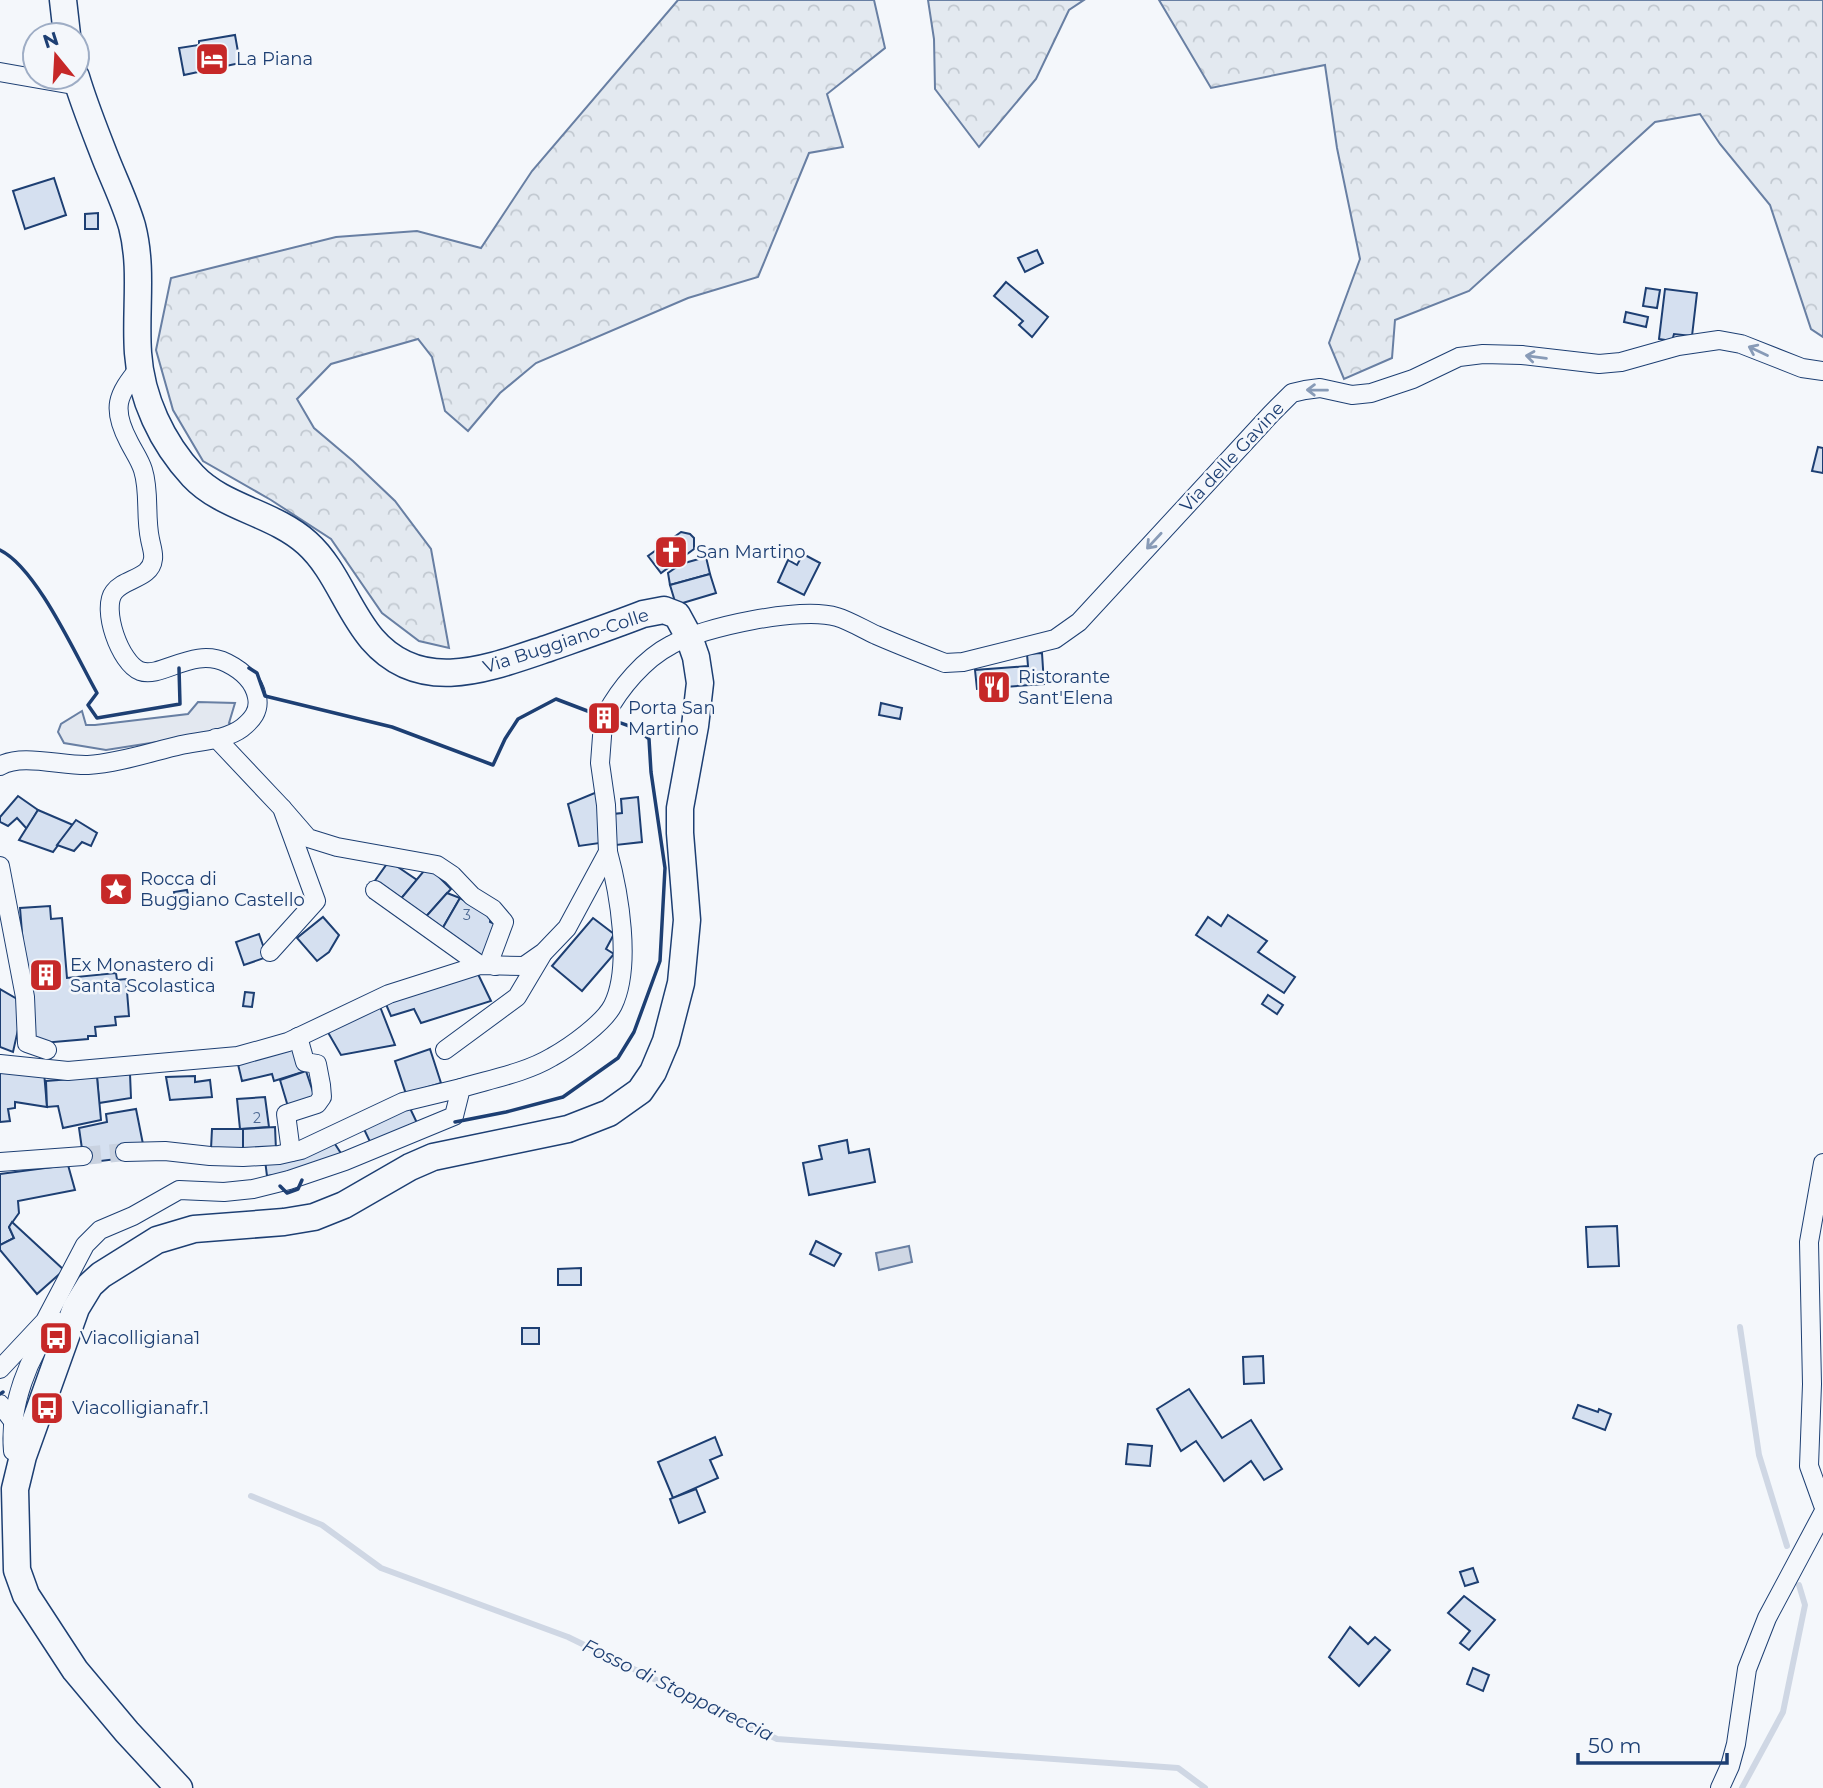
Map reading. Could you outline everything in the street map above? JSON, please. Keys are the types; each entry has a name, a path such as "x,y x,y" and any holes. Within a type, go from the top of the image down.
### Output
{"street":[{"path":"62,0 65,21"},
{"path":"0,72 21,75"},
{"name":"Via Buggiano-Colle","path":"81,91 134,235 138,260 138,354 142,386 156,422 194,477 218,495 307,543 320,558 371,639 387,654 404,664 424,671 466,673 519,658 643,614 664,610 677,615 689,637 696,657 699,683 695,726 680,808 687,899 686,951 666,1041 653,1072 640,1091 609,1113 568,1129 433,1157 410,1167 344,1205 314,1217 194,1229 157,1240 101,1275 69,1310 15,1489 15,1560 26,1595 75,1670 179,1788"},
{"name":"Via delle Gavine","path":"608,852 606,805 600,763 605,719 613,702 638,671 670,645 689,637 746,622 807,613 836,617 945,663 963,662 1055,639 1079,622 1292,393 1320,388 1353,396 1371,393 1413,379 1459,357 1505,354 1599,364 1621,362 1678,346 1719,340 1741,344 1802,368 1823,371"},
{"path":"0,766 18,759 69,765 102,764 216,738 240,729 257,712 257,692 251,682 224,661 186,659 159,670 141,671 131,665 117,645 110,603 113,593 151,567 154,557 146,520 146,482 143,469 118,417 117,404 140,367"},
{"path":"216,738 309,838 337,847 437,865 452,875 472,896 493,909 504,922 487,966"},
{"path":"270,952 316,901 282,808"},
{"path":"0,1064 68,1071 238,1056 261,1051 298,1037 389,994 487,966 524,966 544,952 568,928 608,852"},
{"path":"125,1152 165,1151 243,1157 301,1150 403,1102 528,1068 552,1057 600,1021 612,1005 619,981 622,928 618,892 608,852"},
{"path":"0,866 25,998 27,1043 47,1051"},
{"path":"375,890 487,966"},
{"path":"445,1050 517,997 544,952"},
{"path":"292,1152 286,1114 317,1104 321,1097 317,1065 305,1062 298,1037"},
{"path":"23,1456 13,1451 13,1421 24,1355 85,1245 100,1230 133,1216 179,1190 224,1192 254,1189 345,1161 454,1116 461,1088"},
{"path":"0,1162 83,1156"},
{"path":"1823,1163 1809,1242 1812,1384 1809,1466 1823,1505"},
{"path":"0,1369 24,1355 69,1310"},
{"path":"0,1404 13,1421"},
{"path":"1720,1788 1736,1744 1747,1669 1767,1618 1823,1513"}],"green space":[{"path":"678,0 874,0 885,48 827,94 843,147 809,153 758,277 688,298 536,363 500,393 468,431 445,411 432,357 418,339 331,364 297,399 314,428 395,501 431,549 449,648 419,641 382,613 331,539 203,461 173,410 156,350 171,278 336,237 417,231 481,248 532,171"},
{"path":"928,0 1084,0 1069,10 1036,79 979,147 935,89 934,39"},
{"path":"1159,0 1823,0 1823,337 1811,329 1770,205 1720,144 1700,114 1655,122 1469,291 1395,320 1392,358 1344,379 1329,343 1360,259 1337,148 1325,65 1211,88"}],"shaded area":[{"path":"198,702 235,703 229,723 240,729 106,750 64,743 58,732 61,724 82,711 86,725 95,725 188,714"},
{"path":"909,1246 912,1262 879,1270 876,1253"}],"building":[{"path":"235,35 240,63 184,75 179,48 199,45 199,41"},
{"path":"54,178 66,215 25,229 13,191"},
{"path":"98,213 98,229 85,229 85,214"},
{"path":"1037,250 1043,263 1025,272 1018,258"},
{"path":"1006,282 1048,317 1032,337 1019,325 1023,321 994,296"},
{"path":"1646,288 1660,290 1657,308 1643,306"},
{"path":"1665,289 1697,293 1692,336 1674,334 1672,341 1659,339"},
{"path":"1626,312 1648,317 1646,327 1624,322"},
{"path":"1818,447 1823,448 1823,473 1812,471"},
{"name":"San Martino","path":"681,532 694,538 694,549 661,573 648,556"},
{"path":"803,554 820,563 804,595 778,582 788,560 797,565"},
{"path":"706,557 710,574 670,585 668,573 681,564"},
{"path":"710,574 716,593 676,605 670,585"},
{"path":"1042,653 1044,684 977,689 975,670 1028,666 1027,654"},
{"path":"881,703 902,708 900,719 879,715"},
{"path":"602,790 607,842 579,846 568,804"},
{"path":"18,796 38,810 27,829 17,818 8,826 0,822 0,817"},
{"path":"638,797 642,842 616,845 613,814 622,813 621,799"},
{"path":"38,810 73,825 53,852 19,840"},
{"path":"76,820 97,833 91,846 82,842 74,851 57,845"},
{"path":"389,861 417,880 399,901 374,882"},
{"path":"428,866 451,889 423,920 399,901"},
{"path":"187,890 190,904 177,907 174,892"},
{"path":"447,893 460,898 441,931 423,920"},
{"path":"460,898 491,915 490,922 501,927 480,960 441,931"},
{"name":"Ex Monastero di Santa Scolastica","path":"50,906 51,919 62,918 67,978 116,973 117,980 126,979 129,1016 115,1017 116,1025 95,1027 96,1036 88,1036 88,1039 31,1044 20,908"},
{"path":"1228,915 1267,941 1258,952 1295,977 1284,993 1196,935 1208,917 1221,926"},
{"path":"323,917 339,935 329,952 317,961 297,938"},
{"path":"593,918 614,934 606,949 614,954 582,991 552,966"},
{"path":"259,934 267,957 244,965 236,942"},
{"path":"477,972 491,1001 421,1023 414,1009 391,1016 385,1002"},
{"path":"0,989 24,1003 13,1052 0,1047"},
{"path":"245,992 254,993 252,1007 243,1006"},
{"path":"1268,995 1283,1005 1277,1014 1262,1004"},
{"path":"379,1004 395,1045 341,1055 326,1029"},
{"path":"297,1046 306,1071 274,1081 272,1074 242,1081 237,1060"},
{"path":"430,1049 441,1083 406,1094 395,1061"},
{"path":"0,1071 44,1072 47,1107 15,1102 15,1108 8,1109 10,1121 0,1122"},
{"path":"306,1071 316,1101 289,1110 280,1080"},
{"path":"130,1074 131,1098 99,1103 97,1077"},
{"path":"195,1076 195,1082 210,1080 212,1097 170,1100 166,1077"},
{"path":"97,1077 101,1120 63,1128 58,1106 47,1107 46,1081"},
{"path":"265,1097 269,1127 240,1129 237,1099"},
{"path":"408,1104 418,1125 372,1146 362,1125"},
{"path":"136,1109 143,1144 125,1158 84,1163 79,1128 107,1122 106,1114"},
{"path":"275,1127 276,1150 243,1149 243,1129"},
{"path":"212,1129 243,1129 243,1149 211,1149"},
{"path":"847,1140 849,1153 869,1149 875,1182 809,1195 803,1163 822,1159 819,1146"},
{"path":"333,1141 344,1158 304,1171 267,1176 265,1160"},
{"path":"68,1165 75,1190 18,1201 19,1213 9,1227 14,1238 0,1245 0,1174"},
{"path":"12,1222 64,1270 37,1294 0,1250 0,1245 14,1238 9,1227"},
{"path":"1617,1226 1619,1266 1588,1267 1586,1227"},
{"path":"816,1241 841,1254 834,1266 810,1254"},
{"path":"581,1268 581,1285 558,1285 558,1269"},
{"path":"522,1328 539,1328 539,1344 522,1344"},
{"path":"1263,1356 1264,1383 1244,1384 1243,1357"},
{"path":"1189,1389 1222,1438 1251,1420 1282,1469 1264,1480 1251,1461 1224,1481 1196,1441 1181,1451 1157,1409"},
{"path":"1578,1405 1611,1414 1605,1430 1573,1418"},
{"path":"715,1437 722,1455 710,1460 718,1478 673,1498 658,1462"},
{"path":"1128,1444 1152,1446 1150,1466 1126,1464"},
{"path":"696,1489 705,1512 679,1523 670,1499"},
{"path":"1473,1568 1478,1582 1465,1586 1460,1572"},
{"path":"1464,1596 1495,1620 1469,1650 1460,1643 1470,1631 1448,1613"},
{"path":"1350,1627 1368,1644 1375,1637 1390,1650 1359,1686 1329,1657"},
{"path":"1473,1668 1489,1675 1483,1691 1467,1684"}],"waterway":[{"path":"1740,1327 1759,1455 1787,1546"},
{"name":"Fosso di Stoppareccia","path":"251,1496 322,1525 381,1568 568,1637 777,1739 1178,1768 1205,1788"},
{"path":"1742,1788 1783,1712 1805,1605 1799,1585"}],"tunnel":[{"path":"83,1156 125,1152"}],"wall":[{"path":"0,550 28,575 55,614 97,693 88,705 97,718 180,704 179,668"},
{"path":"249,668 257,673 265,696 392,727 493,765 518,719 556,699 598,715"},
{"path":"455,1122 563,1097 618,1058 634,1032 660,961 665,868 649,739 631,727 610,720"},
{"path":"280,1186 287,1193 298,1189 302,1180"}],"place":[{"name":"La Piana","path":"212,59"},
{"name":"San Martino","path":"671,552"},
{"name":"Ristorante Sant'Elena","path":"994,687"},
{"name":"Porta San Martino","path":"604,718"},
{"name":"Rocca di Buggiano Castello","path":"116,889"},
{"name":"Ex Monastero di Santa Scolastica","path":"46,975"},
{"name":"Viacolligiana1","path":"56,1338"},
{"name":"Viacolligianafr.1","path":"47,1408"}]}
